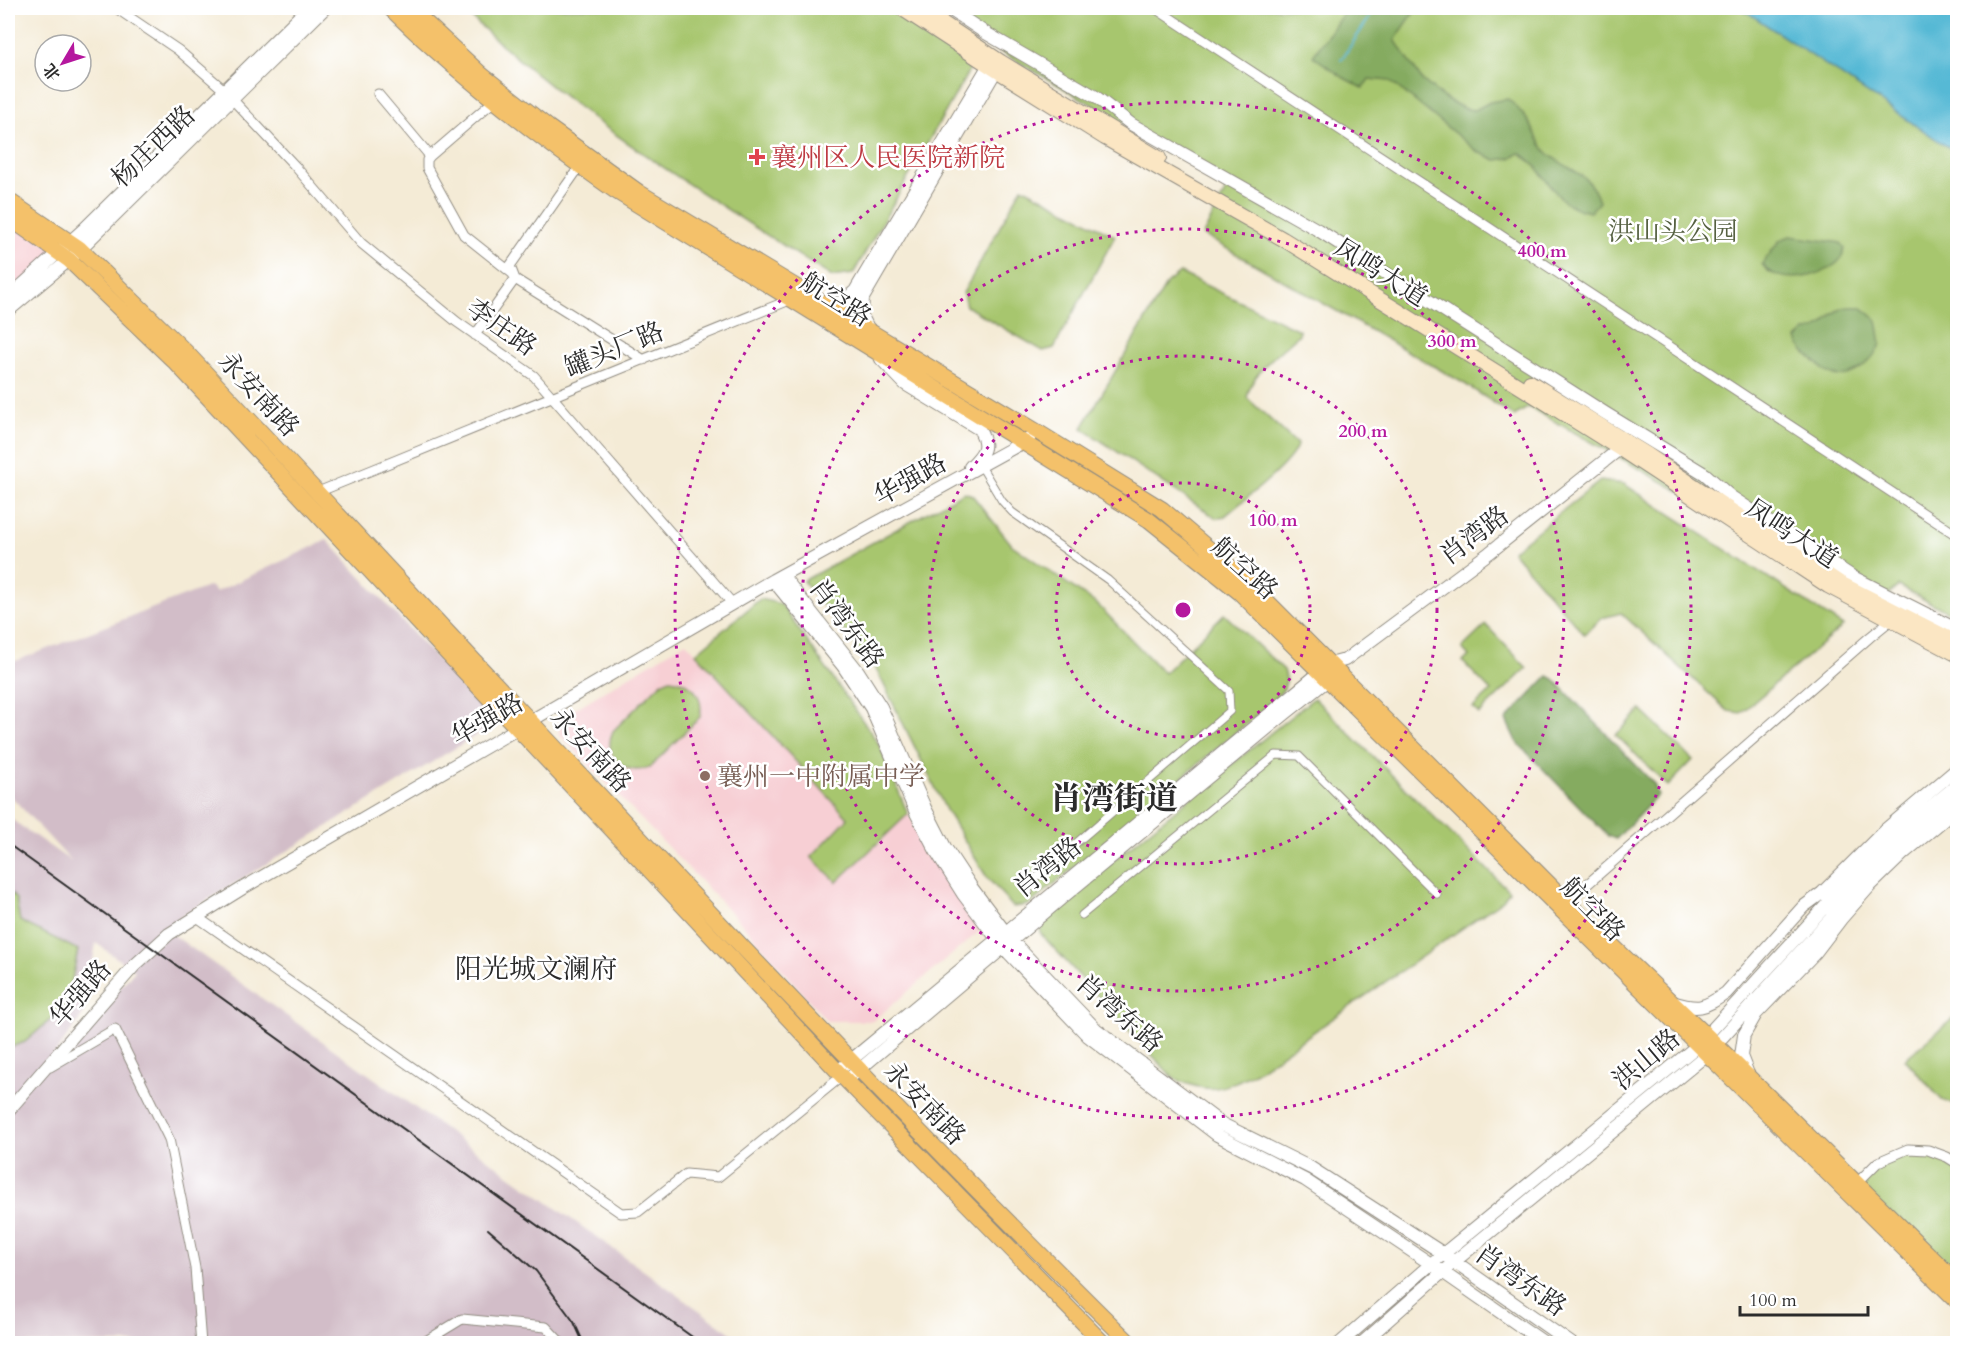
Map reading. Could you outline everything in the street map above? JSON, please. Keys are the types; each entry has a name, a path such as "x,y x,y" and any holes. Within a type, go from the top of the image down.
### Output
{"main road":[{"name":"航空路","path":"390,8 495,100 580,166 614,189 792,299 868,338 1041,434 1162,509 1206,544 1248,582 1332,670 1706,1045 1958,1302"},
{"name":"航空路","path":"410,8 482,75 621,180 826,304 868,338 1023,441 1149,520 1239,592 1332,670 1671,1002 1706,1045 1749,1078 1958,1283"},
{"name":"凤鸣大道","path":"901,8 1268,225 1840,583 1958,643"},
{"name":"凤鸣大道","path":"920,8 995,63"},
{"name":"永安南路","path":"8,200 186,352 855,1065 1005,1221 1131,1344"},
{"name":"永安南路","path":"8,217 69,251 304,499 842,1076 1104,1344"},
{"name":"凤鸣大道","path":"1624,446 1828,586 1958,655"}],"street":[{"name":"李庄路","path":"116,8 178,50 229,95 295,166 361,243 457,322 534,376 732,603"},
{"name":"杨庄西路","path":"229,95 308,8"},
{"name":"杨庄西路","path":"8,312 229,95 326,8"},
{"path":"948,8 984,32 1096,97 1131,124 1318,230 1705,474 1730,496 1852,577 1958,630"},
{"path":"1155,8 1958,536"},
{"path":"826,304 844,301 855,291 995,63"},
{"path":"960,478 981,456 986,445 984,437 979,429 905,384 868,338 862,316 863,298 995,63"},
{"path":"378,94 430,156"},
{"path":"495,100 426,159 427,168 464,235 514,277 644,360"},
{"path":"514,277 510,266 580,166"},
{"name":"杨庄西路","path":"8,298 69,251"},
{"path":"476,335 514,277"},
{"name":"罐头厂路","path":"318,492 792,299"},
{"name":"华强路","path":"8,1111 134,966 169,934 243,888 777,577 960,478 1023,441 1041,434"},
{"name":"肖湾路","path":"842,1076 1332,670 1489,553 1624,446"},
{"path":"981,466 1011,512 1108,580 1228,691 1230,711 1025,886 1029,892"},
{"name":"肖湾东路","path":"777,577 863,680 880,707 945,848 1004,940 1088,1036 1217,1135 1305,1180 1444,1272 1546,1344"},
{"path":"1567,902 1869,636 1891,620"},
{"path":"1082,915 1276,755 1299,756 1437,894"},
{"path":"1671,1002 1695,1009 1712,1003 1726,993 1803,907 1822,893 1879,834 1958,768"},
{"name":"洪山路","path":"1339,1344 1431,1264 1706,1045 1842,888 1887,843 1958,783"},
{"name":"洪山路","path":"1361,1344 1706,1045 1830,919 1850,894 1894,848 1958,795"},
{"path":"1749,1078 1741,1056 1744,1035 1756,1014 1815,953 1840,919 1870,886 1903,854 1958,808"},
{"path":"197,917 621,1213 638,1212 686,1174 718,1177 842,1076"},
{"name":"肖湾东路","path":"1004,940 1096,1029 1222,1124 1311,1168 1455,1261 1572,1344"},
{"path":"41,1072 115,1029 169,1139 195,1268 201,1344"},
{"path":"1856,1184 1878,1162 1908,1149 1928,1150 1958,1164"},
{"path":"421,1344 462,1319 546,1327 562,1344"}],"shaded area":[{"path":"8,217 69,260 8,314"},
{"path":"327,540 496,723 183,915 165,929 745,1343 8,1343 8,817 72,862 8,793 8,664 210,586 216,592","holes":["96,943 135,971 47,1064 83,1015"]},
{"path":"686,642 848,818 811,857 837,882 908,814 981,930 873,1021 827,1021 743,925 559,734 560,718"}],"green space":[{"name":"襄州区人民医院新院","path":"462,8 888,8 962,56 971,67 853,274 832,277 687,184 593,118 548,84"},
{"name":"洪山头公园","path":"935,8 1741,8 1957,153 1957,617 1899,586 1878,602 1529,407 1514,416 1465,384 1203,235 1229,184 1003,53"},
{"path":"1347,8 1417,8 1395,40 1422,80 1444,98 1465,109 1475,110 1490,102 1508,99 1525,117 1546,151 1585,178 1599,202 1590,212 1577,208 1558,195 1538,169 1520,153 1510,158 1496,160 1478,152 1390,81 1369,79 1363,88 1344,78 1313,56"},
{"path":"1022,187 1115,236 1054,348 1043,351 966,306 963,293"},
{"path":"1790,236 1841,243 1845,248 1839,261 1822,272 1799,278 1778,276 1762,264 1780,240"},
{"path":"1180,273 1299,330 1299,334 1260,371 1254,379 1247,398 1297,444 1294,451 1278,471 1254,492 1225,516 1216,518 1082,428 1167,283"},
{"path":"1861,307 1877,320 1881,344 1869,361 1858,370 1845,375 1831,374 1806,354 1797,339 1806,331 1821,326 1841,309"},
{"path":"1600,481 1624,484 1843,626 1741,713 1728,711 1621,613 1602,618 1584,634 1512,551"},
{"path":"964,492 972,495 1012,545 1098,605 1164,673 1224,614 1284,670 1286,677 1282,691 1265,708 1029,905 1013,907 986,876 946,810 877,671 803,581"},
{"path":"760,599 781,604 879,744 908,814 837,882 811,857 848,818 696,653"},
{"path":"1486,625 1527,668 1479,714 1473,708 1491,691 1463,662 1469,656 1462,648"},
{"path":"1548,676 1554,679 1654,784 1658,795 1616,839 1608,836 1516,741 1506,720"},
{"path":"670,679 685,683 695,690 700,702 700,717 650,767 641,770 625,767 613,756 610,748 613,731 661,683"},
{"path":"1314,698 1509,891 1503,900 1256,1072 1224,1086 1197,1087 1173,1078 1041,934 1040,925 1043,917"},
{"path":"1641,710 1693,760 1668,786 1616,735"},
{"path":"8,890 16,899 20,921 78,950 67,1005 25,1042 8,1048"},
{"path":"1957,1015 1957,1106 1942,1100 1905,1059"},
{"path":"1908,1149 1928,1150 1957,1164 1957,1283 1856,1184 1878,1162"}],"water":[{"path":"1741,8 1957,8 1957,153"}],"waterway":[{"path":"1341,60 1376,8"}],"railway":[{"path":"8,844 702,1344"},
{"path":"488,1229 536,1271 574,1322 584,1344"}],"place":[{"name":"襄州区人民医院新院","path":"757,157"},
{"name":"襄州一中附属中学","path":"705,776"}],"district":[{"name":"肖湾街道","path":"1114,798"},
{"name":"阳光城文澜府","path":"536,969"}]}
